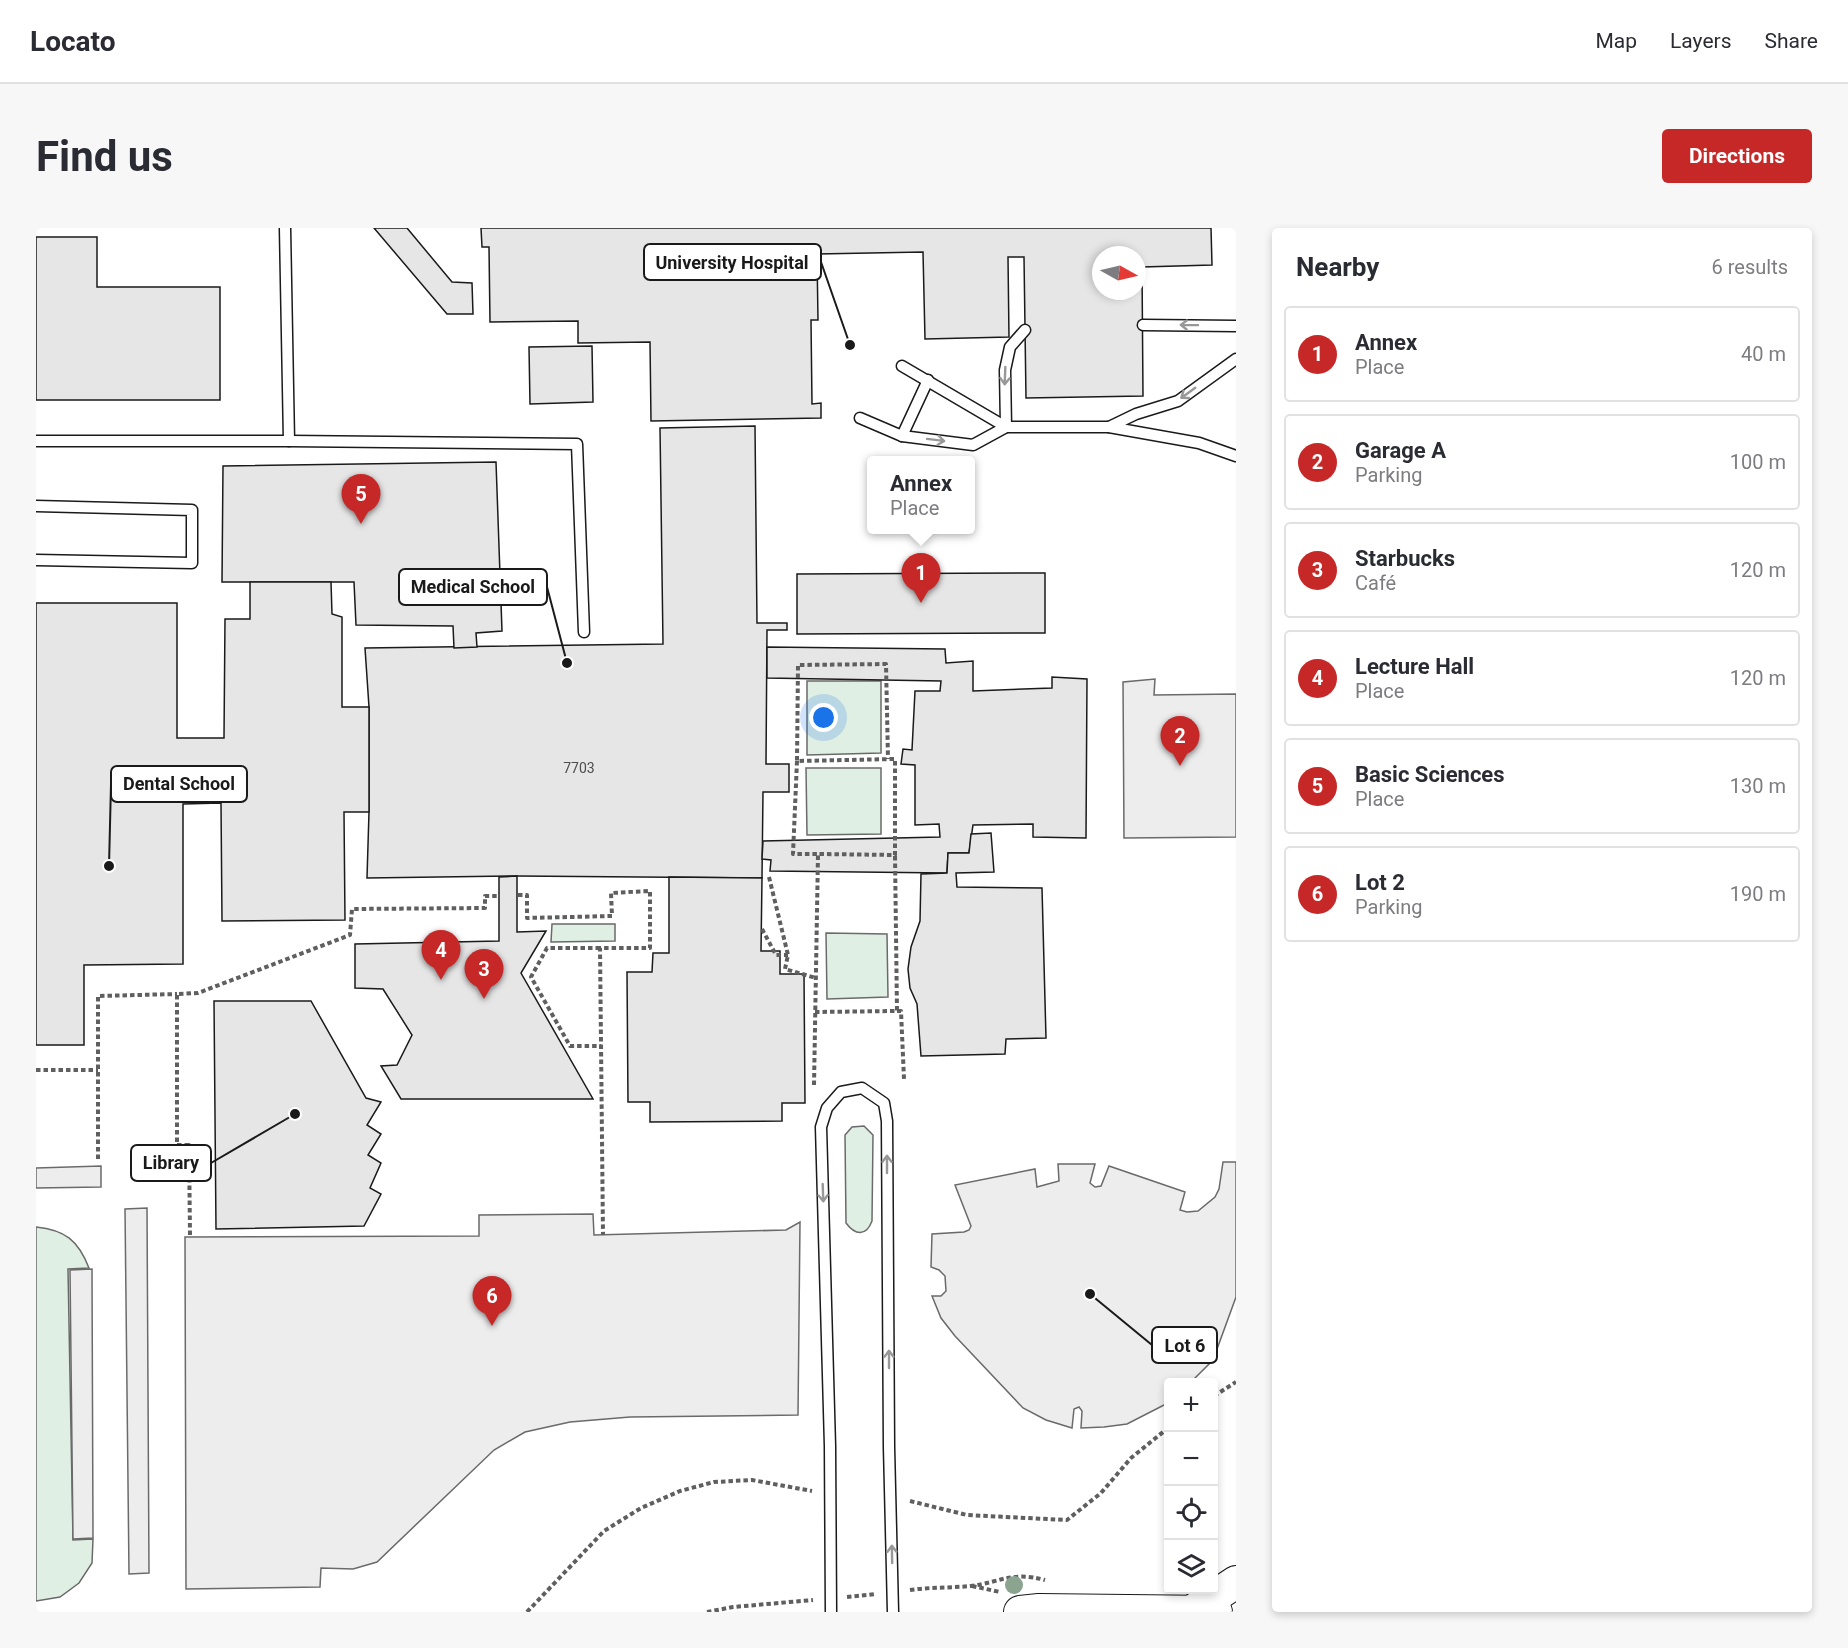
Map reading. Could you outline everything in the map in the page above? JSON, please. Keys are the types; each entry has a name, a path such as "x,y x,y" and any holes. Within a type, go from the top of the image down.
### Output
{"street":[{"path":"1191,1612 1236,1582"},
{"path":"1020,1612 1216,1612"}],"lane":[{"path":"285,228 288,441"},
{"path":"1143,324 1236,326"},
{"path":"1006,428 1005,370 1010,347 1025,330"},
{"path":"1109,427 1136,414 1178,401 1236,359"},
{"path":"902,366 1006,428"},
{"path":"902,436 928,380"},
{"path":"860,418 902,436 973,444 1006,428 1109,427 1199,443 1236,456"},
{"path":"36,441 577,444 584,632"},
{"path":"36,506 192,510 192,563 36,560"},
{"path":"831,1612 830,1446 821,1127 827,1108 841,1092 862,1088 884,1103 887,1121 889,1447 893,1612"}],"path":[{"path":"888,759 886,664 798,665 793,854 895,855"},
{"path":"797,761 895,759 897,1011"},
{"path":"814,1085 818,854"},
{"path":"769,877 788,955 785,969 816,978"},
{"path":"518,895 527,895 527,918 612,916 611,892 650,891 650,948 547,948 531,977 570,1046 601,1046"},
{"path":"98,1159 98,996 198,993 350,935 352,909 485,908 485,896 500,896"},
{"path":"762,929 776,955 788,955"},
{"path":"600,948 603,1235"},
{"path":"177,994 177,1145 189,1145 190,1234"},
{"path":"815,1012 901,1011 904,1079"},
{"path":"36,1070 98,1070"},
{"path":"1218,1393 1236,1382"},
{"path":"910,1501 967,1515 1067,1520 1101,1493 1131,1458 1164,1431"},
{"path":"527,1612 604,1531 641,1508 680,1491 714,1482 752,1480 812,1491"}],"green space":[{"path":"807,681 881,681 881,753 807,755"},
{"path":"806,768 881,768 881,834 807,835"},
{"path":"552,924 615,924 615,941 551,942"},
{"path":"826,933 887,934 888,997 827,999"},
{"path":"864,1126 873,1135 872,1221 867,1230 857,1232 846,1223 845,1135 852,1127"},
{"path":"36,1227 55,1231 69,1238 80,1250 89,1268 68,1269 73,1540 93,1539 92,1563 79,1583 60,1597 36,1601"}],"shaded area":[{"path":"1155,679 1154,695 1236,694 1236,837 1124,838 1123,682"},
{"path":"1223,1162 1236,1162 1236,1297 1213,1360 1195,1378 1164,1378 1164,1405 1127,1424 1081,1428 1082,1411 1079,1407 1074,1409 1072,1428 1046,1420 1023,1408 941,1318 932,1296 941,1296 946,1291 945,1276 939,1270 931,1267 932,1234 964,1232 971,1226 955,1185 1035,1169 1037,1187 1059,1181 1058,1164 1095,1164 1090,1183 1095,1187 1101,1186 1109,1166 1185,1192 1180,1210 1187,1212 1198,1211 1215,1197 1219,1189"},
{"path":"101,1166 101,1187 36,1188 36,1168"},
{"path":"147,1208 149,1573 129,1574 125,1209"},
{"path":"593,1214 594,1235 786,1230 800,1222 798,1415 630,1417 570,1422 525,1432 494,1450 377,1562 353,1569 321,1568 320,1587 186,1589 185,1237 479,1236 479,1215"},
{"path":"92,1269 93,1538 73,1539 70,1270"}],"building":[{"path":"374,228 407,228 452,282 472,283 473,314 447,314"},
{"path":"481,228 1211,228 1212,265 1146,267 1146,246 1092,246 1092,300 1142,300 1143,396 1026,398 1024,257 1008,257 1009,337 925,339 923,252 817,254 818,320 811,320 812,404 821,403 821,418 651,421 650,342 578,343 578,321 490,322 489,247 482,247"},
{"path":"36,237 97,237 97,287 220,287 220,400 36,400"},
{"path":"592,346 593,402 530,404 529,347"},
{"path":"755,426 757,623 787,623 787,630 767,630 766,764 789,764 789,792 763,792 762,878 517,876 367,878 369,707 365,648 663,644 660,428"},
{"path":"496,462 502,631 476,633 477,647 454,648 453,626 356,625 354,582 222,582 223,466"},
{"path":"1045,573 1045,633 797,634 797,574"},
{"path":"250,582 331,582 332,614 342,617 342,707 369,707 369,812 344,812 345,920 222,921 221,803 183,804 183,964 84,965 84,1045 36,1045 36,603 177,603 177,738 224,738 225,619 250,619"},
{"path":"767,647 945,649 946,663 973,661 973,691 1052,688 1052,677 1087,679 1086,838 1033,837 1033,824 973,825 969,853 948,853 947,873 770,871 771,860 762,859 763,841 940,837 939,824 915,825 915,765 901,764 903,749 912,750 915,691 940,691 941,681 767,678"},
{"path":"991,833 994,872 956,873 957,887 1042,888 1046,1038 1006,1039 1005,1054 921,1056 917,1004 910,988 908,969 911,947 920,921 921,874 947,873 948,853 969,853 971,834"},
{"path":"517,876 517,932 546,931 521,973 593,1099 401,1099 381,1066 397,1065 412,1035 383,989 355,988 355,944 499,941 499,877"},
{"path":"669,877 762,878 761,951 780,951 780,974 804,974 805,1103 782,1103 782,1121 650,1122 650,1102 628,1102 627,972 652,972 653,953 669,953"},
{"path":"214,1001 311,1001 366,1098 381,1102 367,1125 381,1134 368,1155 381,1163 370,1188 381,1194 364,1226 216,1229"}],"place":[{"name":"University Hospital","path":"850,345"},
{"name":"Basic Sciences","path":"361,524"},
{"name":"Annex","path":"921,603"},
{"name":"Medical School","path":"567,663"},
{"name":"Garage A","path":"1180,766"},
{"name":"Dental School","path":"109,866"},
{"name":"Lecture Hall","path":"441,980"},
{"name":"Starbucks","path":"484,999"},
{"name":"Library","path":"295,1114"},
{"name":"Lot 6","path":"1090,1294"},
{"name":"Lot 2","path":"492,1326"}]}
